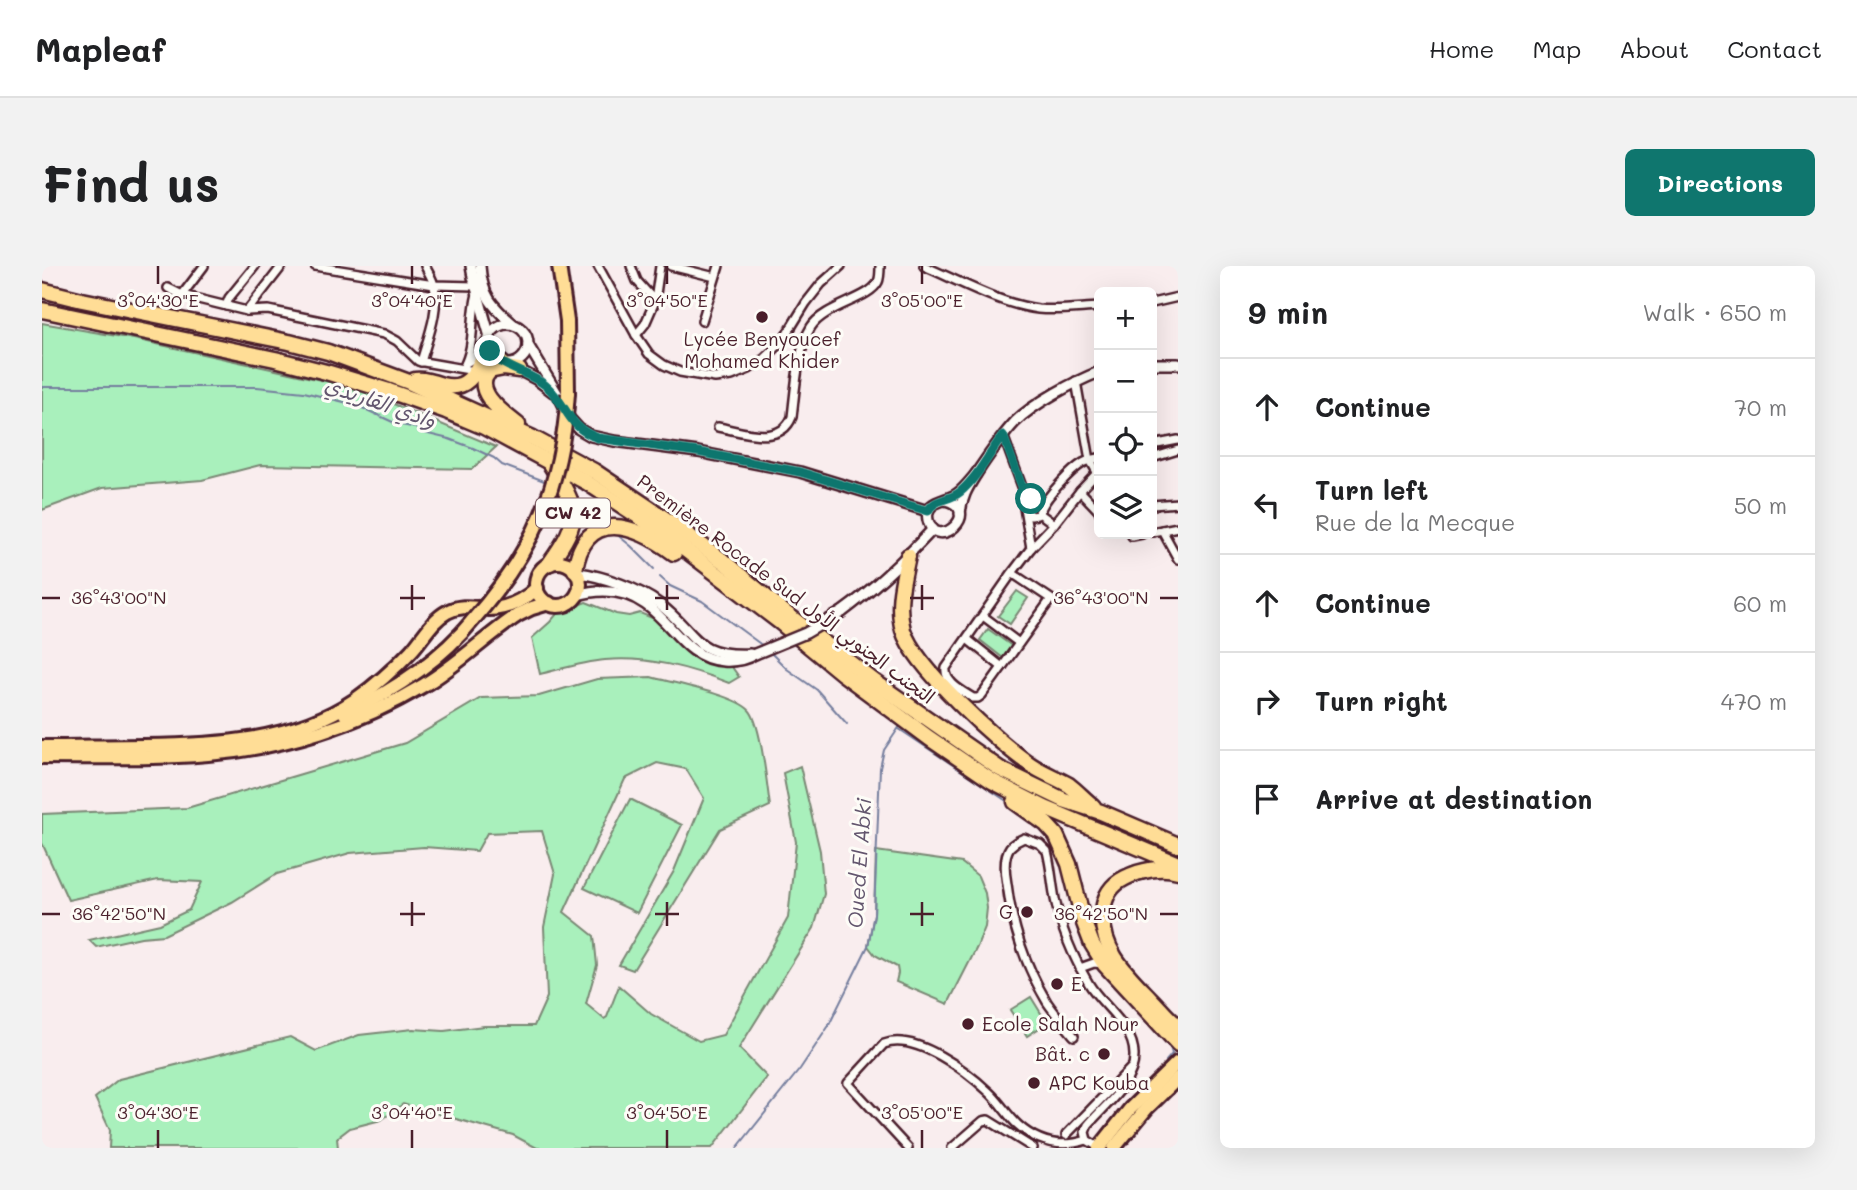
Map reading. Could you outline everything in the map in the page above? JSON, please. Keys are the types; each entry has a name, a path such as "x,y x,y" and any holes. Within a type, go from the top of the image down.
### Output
{"highway":[{"name":"Première Rocade Sud التجنب الجنوبي الأول","path":"42,289 82,300 328,352 409,382 533,438 594,471 670,522 875,682 1000,769 1064,800 1178,845"},
{"name":"Première Rocade Sud التجنب الجنوبي الأول","path":"42,310 275,359 359,382 472,422 586,482 643,519 713,570 834,667 965,763 1016,794 1178,864"},
{"path":"409,382 420,380 456,387 468,381 489,342"},
{"path":"473,369 509,366"},
{"path":"473,369 484,382 488,397 497,408 533,438"},
{"name":"CW 42","path":"549,463 570,499 573,518 568,537 550,564"},
{"path":"577,571 579,550 586,539 602,529 621,527 655,539 728,592 758,605"},
{"path":"908,556 900,600 904,631 919,659 979,722 1032,766 1070,786 1101,813 1178,836"},
{"path":"877,699 898,721 934,749 1027,809 1056,835 1069,863 1084,923 1098,964 1178,1043"},
{"path":"1177,1026 1120,967 1108,947 1102,924 1103,904 1110,888 1134,874 1153,869 1178,871"}],"main road":[{"path":"42,760 207,755 274,744 383,695 411,677 450,645 494,596 512,571 542,515 553,486 566,424 564,396 567,321 559,266"},
{"path":"564,562 577,571 580,582 577,595 567,604 558,606 549,603 540,595 537,581 540,572 550,564 564,562"},
{"path":"318,726 381,680 408,655 446,612 462,607 502,607 522,600 537,588"},
{"path":"42,747 186,746 349,722 426,684 518,615 549,603"},
{"path":"1100,1148 1130,1109 1178,1062"},
{"path":"1114,1148 1147,1108 1178,1078"}],"street":[{"path":"182,295 204,266"},
{"path":"226,306 229,298 254,266"},
{"path":"247,311 282,266"},
{"path":"315,266 477,290"},
{"path":"421,362 434,315 435,299 434,285 425,266"},
{"path":"471,266 491,355 564,396"},
{"path":"480,266 490,302 524,332 528,345 564,396 570,419 585,433 598,438 698,452 800,472 928,511"},
{"path":"598,266 649,354 680,372 715,379 749,369 773,351 821,284 841,266"},
{"path":"631,266 637,281 655,301"},
{"path":"636,335 645,324 655,301 660,266"},
{"path":"671,266 715,277"},
{"path":"702,321 719,266"},
{"path":"718,427 766,435 776,434 789,424 803,344 809,329 826,312 875,286 879,281 880,266"},
{"path":"924,266 992,295 1037,309 1094,307"},
{"path":"168,288 182,295 247,311 268,310 384,334 397,341 421,362 473,369 472,344 477,290"},
{"path":"1157,302 1178,297"},
{"path":"489,342 497,328 513,325"},
{"path":"509,366 524,357 528,345"},
{"path":"1157,364 1178,364"},
{"path":"976,474 960,492 934,503 928,511 928,521 933,528 944,532 958,524 963,496 1003,435 1018,419 1076,381 1094,374"},
{"path":"1076,381 1090,460 1094,466"},
{"path":"1003,435 1024,492 1031,548"},
{"path":"1157,444 1178,440"},
{"path":"1157,456 1178,450"},
{"path":"1025,508 1031,516 1040,511 1047,497 1078,467 1094,459"},
{"path":"1012,573 1051,599 980,697 975,699 947,678 946,668 1012,573 1031,548 1055,524 1094,475"},
{"path":"1080,491 1094,506"},
{"path":"1024,492 1040,504 1040,511 1055,524"},
{"path":"1025,508 1028,500 1047,497"},
{"path":"945,500 955,505 960,514"},
{"path":"1157,505 1178,503"},
{"path":"1157,531 1178,527"},
{"path":"577,595 605,590 623,593 639,600 659,616 690,648 708,658 736,661 806,633 842,612 870,592 933,528"},
{"path":"1162,530 1178,559"},
{"path":"577,571 651,598 693,638 712,650 727,655 755,654"},
{"path":"983,616 1019,643"},
{"path":"967,639 1002,667"},
{"path":"1074,1036 1049,1004 1035,979 1015,931 1005,862 1010,848 1024,838 1040,844 1047,851 1061,923 1080,968 1090,987 1124,1028 1133,1046 1134,1065 1122,1086 1085,1132 1087,1140 1100,1148"},
{"path":"1080,968 1098,964"},
{"path":"908,1148 848,1083 884,1044 890,1042 917,1045 950,1063 990,1093 1017,1124 1040,1140 1059,1146 1071,1146 1087,1140"},
{"path":"1066,1135 1134,1065"},
{"path":"952,1148 983,1121 988,1120 1034,1148"}],"green space":[{"path":"42,323 134,339 353,387 496,447 472,469 260,465 202,480 102,488 42,510"},
{"path":"1017,591 1028,598 1010,624 998,616"},
{"path":"586,602 616,614 629,616 640,613 657,620 705,659 732,667 739,677 729,683 669,664 621,659 589,662 540,674 532,638 563,607 573,607"},
{"path":"988,629 1012,646 1003,658 980,640"},
{"path":"651,677 731,699 749,710 760,740 770,806 720,829 633,970 619,965 674,871 704,798 686,769 657,763 625,779 564,912 594,936 597,965 586,1004 604,1019 619,986 651,1014 699,1041 723,1035 788,918 796,842 783,773 800,766 820,851 824,894 814,928 739,1048 767,1077 712,1148 537,1148 513,1135 403,1104 381,1120 350,1128 337,1138 338,1148 109,1148 110,1130 95,1098 119,1079 290,1037 316,1051 359,1035 413,1029 444,1031 484,1026 534,1026 547,997 544,927 555,874 542,831 487,833 477,851 424,847 350,853 277,874 232,902 164,935 96,947 89,940 160,924 189,910 202,882 158,880 68,900 42,843 42,814 187,808 405,743 481,698 539,696 597,679"},
{"path":"630,799 682,825 637,913 584,888"},
{"path":"876,851 962,863 978,876 985,893 985,927 948,1004 896,982 897,967 875,955 868,946 874,914"},
{"path":"1031,997 1047,1023 1027,1036 1010,1010"}],"waterway":[{"name":"وادي القاريدي","path":"42,387 257,387 304,392 356,405 397,424 449,439 494,458 502,465 547,482"},
{"name":"وادي القاريدي","path":"577,506 602,522"},
{"name":"وادي القاريدي","path":"615,533 654,569"},
{"name":"وادي القاريدي","path":"660,577 670,586 702,601 763,646"},
{"name":"وادي القاريدي","path":"770,652 787,669 817,690 847,724"},
{"name":"Oued El Abki","path":"737,1148 800,1069 828,1027 868,946 874,914 880,768 884,750 900,726"},
{"path":"899,729 1008,802"},
{"path":"1066,879 1078,931 1086,947"},
{"path":"1100,970 1170,1047 1172,1054 1166,1061"}],"place":[{"name":"Lycée Benyoucef Mohamed Khider","path":"762,317"},
{"name":"G","path":"1027,912"},
{"name":"E","path":"1057,984"},
{"name":"Ecole Salah Nour","path":"968,1024"},
{"name":"Bât. c","path":"1104,1054"},
{"name":"APC Kouba","path":"1034,1083"}],"route":[{"path":"490,351 498,361 546,386 559,398 570,419 579,429 598,438 698,452 800,472 928,511 930,506 939,500 951,498 960,492 1003,435 1018,480 1024,492 1034,499 1031,499"}]}
